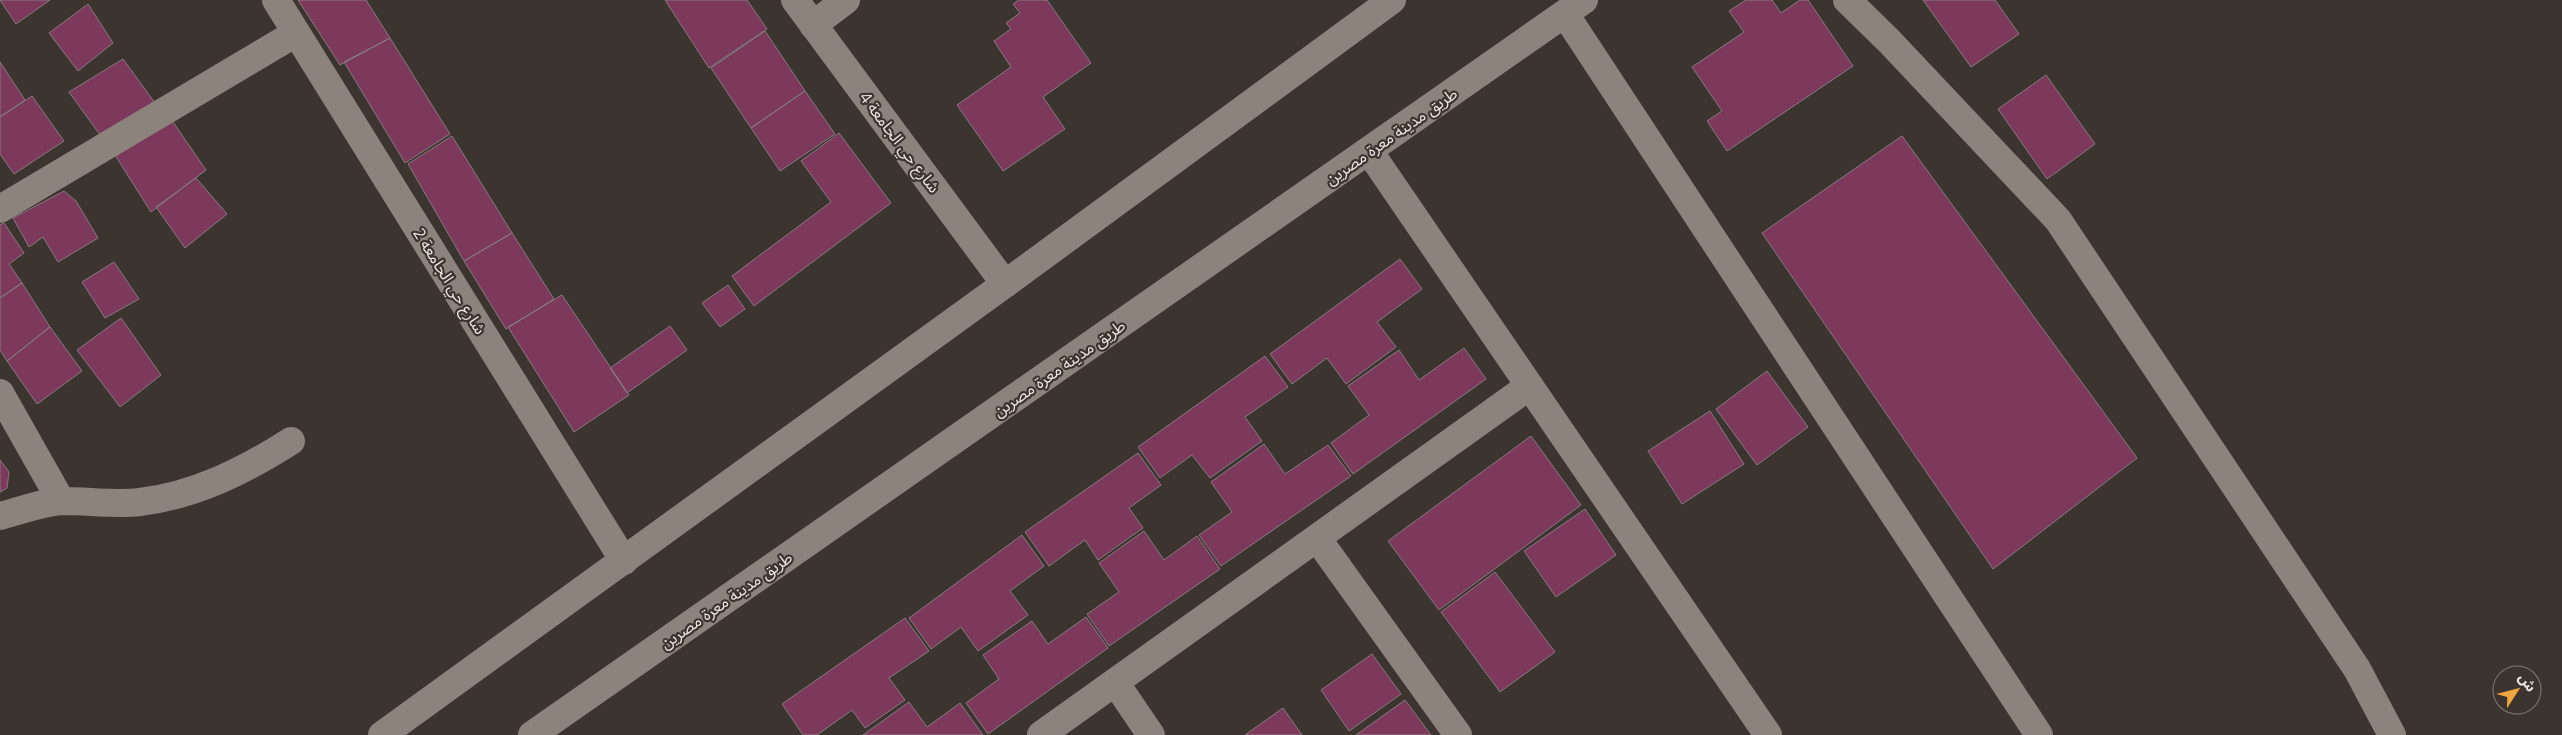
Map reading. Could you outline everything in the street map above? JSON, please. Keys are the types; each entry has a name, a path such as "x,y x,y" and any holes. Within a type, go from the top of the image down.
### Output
{"street":[{"name":"شارع حي الجامعة 2","path":"276,0 624,561"},
{"name":"شارع حي الجامعة 4","path":"795,0 1005,284"},
{"path":"813,25 846,0"},
{"path":"382,735 1005,284 1392,0"},
{"path":"1847,0 1889,41 2058,220 2357,669 2392,735"},
{"path":"1575,7 2039,735"},
{"name":"طريق مدينة معرة مصرين","path":"532,735 1575,7"},
{"path":"0,209 296,33"},
{"path":"1369,151 1528,387 1768,735"},
{"path":"1042,735 1528,387"},
{"path":"0,393 62,501"},
{"path":"0,516 62,501 120,503 178,494 256,464 291,441"},
{"path":"1317,538 1458,735"},
{"path":"1115,682 1151,735"}],"building":[{"path":"0,0 50,0 16,24"},
{"path":"298,0 366,0 390,38 340,65"},
{"path":"665,0 747,0 767,29 709,68"},
{"path":"1019,0 1047,0 1091,63 1043,97 1065,129 1003,171 957,105 1011,67 994,41 1011,29 1006,23 1020,13 1013,4"},
{"path":"1746,0 1772,0 1781,13 1800,0 1808,0 1853,66 1727,151 1707,121 1722,111 1692,67 1744,32 1729,11"},
{"path":"1923,0 1995,0 2019,34 1971,67"},
{"path":"88,4 113,43 78,71 49,33"},
{"path":"765,31 805,91 751,128 711,68"},
{"path":"390,38 450,134 405,163 344,62"},
{"path":"123,59 155,103 103,139 69,92"},
{"path":"0,62 25,100 0,117"},
{"path":"2046,75 2095,144 2047,179 1998,109"},
{"path":"805,91 835,134 780,171 751,128"},
{"path":"32,96 64,141 14,174 0,154 0,117"},
{"path":"171,119 206,170 151,212 115,155"},
{"path":"839,133 891,203 754,306 732,276 831,202 801,161"},
{"path":"452,136 512,233 464,261 408,164"},
{"path":"1902,136 2137,458 1993,569 1762,233"},
{"path":"196,178 227,214 185,248 156,207"},
{"path":"64,191 76,201 98,238 58,262 43,237 29,247 13,218"},
{"path":"4,223 24,253 9,264 22,283 0,298 0,225"},
{"path":"512,233 554,299 506,329 464,261"},
{"path":"1400,259 1422,289 1377,322 1396,347 1346,384 1327,358 1292,384 1270,354"},
{"path":"114,262 139,299 105,318 82,282"},
{"path":"22,283 50,327 7,361 0,350 0,298"},
{"path":"728,285 745,309 720,327 702,303"},
{"path":"562,295 629,395 574,432 508,327"},
{"path":"121,318 161,375 120,407 77,350"},
{"path":"670,326 687,350 627,393 610,368"},
{"path":"50,327 82,371 37,404 7,361"},
{"path":"1464,348 1486,379 1353,474 1331,443 1369,415 1348,386 1399,350 1419,380"},
{"path":"1265,356 1288,387 1245,417 1262,441 1210,478 1192,455 1160,478 1138,447"},
{"path":"1767,371 1808,427 1757,465 1716,409"},
{"path":"1710,411 1744,464 1682,504 1648,451"},
{"path":"1531,436 1581,505 1439,610 1388,541"},
{"path":"1264,444 1285,474 1328,445 1351,476 1221,566 1199,535 1232,512 1211,482"},
{"path":"1138,453 1161,485 1129,508 1143,528 1098,560 1085,540 1049,566 1025,532"},
{"path":"0,460 9,472 7,488 0,492"},
{"path":"1585,509 1616,555 1556,597 1524,551"},
{"path":"1144,531 1164,560 1197,536 1220,569 1109,646 1087,614 1119,592 1099,563"},
{"path":"1022,535 1044,566 1010,591 1028,615 978,651 961,627 931,649 909,618"},
{"path":"1495,572 1555,652 1500,692 1441,612"},
{"path":"1086,617 1108,648 988,734 966,703 999,679 983,655 1032,621 1048,644"},
{"path":"905,618 929,651 889,678 905,700 865,728 852,710 817,735 803,735 782,704"},
{"path":"1372,654 1401,694 1349,731 1321,690"},
{"path":"1405,700 1431,735 1356,735"},
{"path":"909,702 927,727 960,703 983,735 863,735"},
{"path":"1283,708 1302,735 1245,735"}]}
